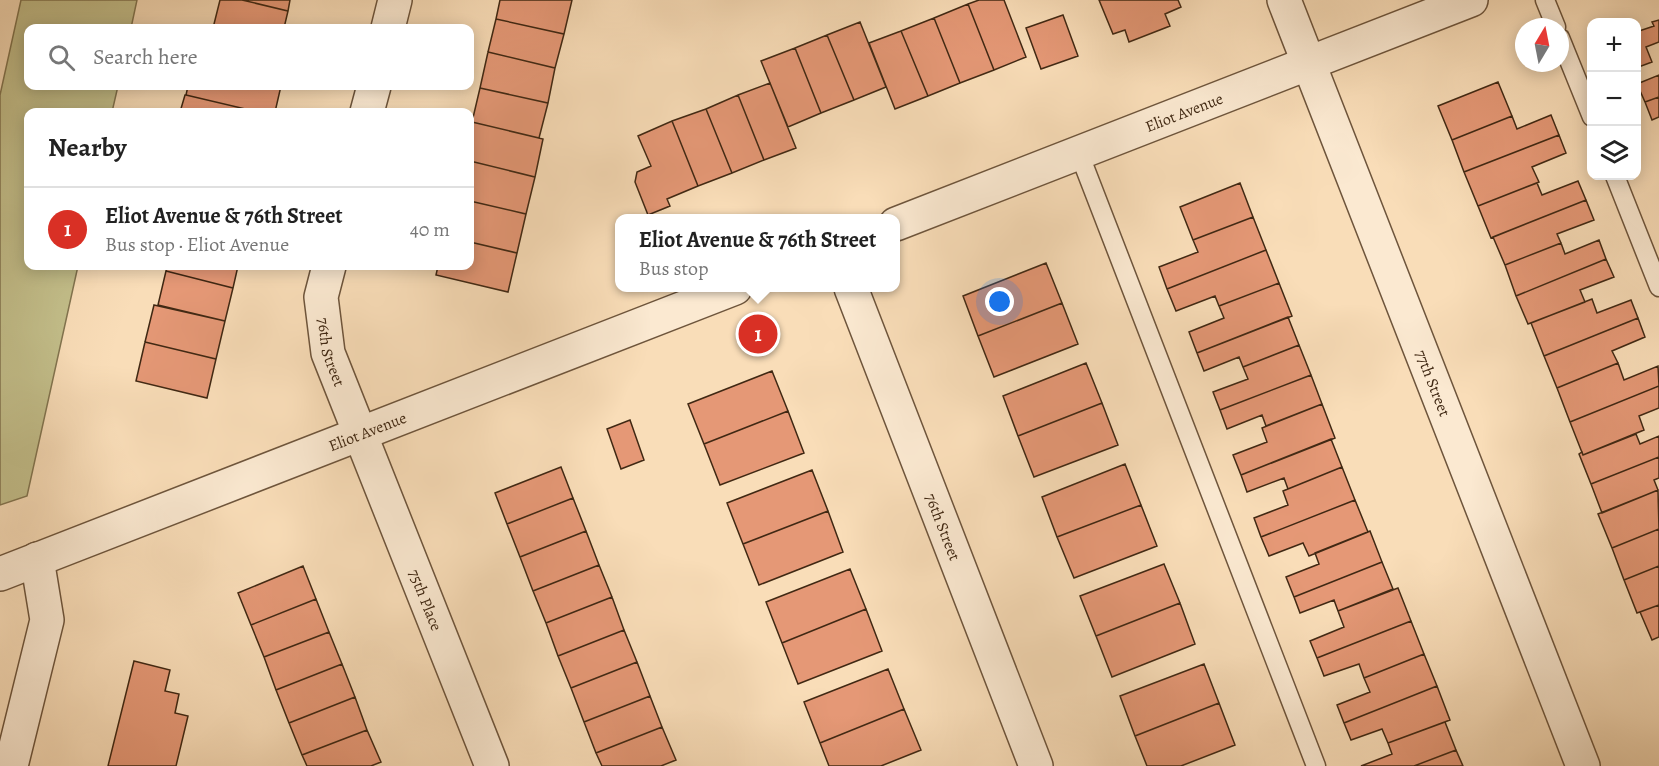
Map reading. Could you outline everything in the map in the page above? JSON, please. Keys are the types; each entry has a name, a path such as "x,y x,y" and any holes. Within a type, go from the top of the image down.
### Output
{"street":[{"path":"389,24 395,0"},
{"name":"77th Street","path":"1284,0 1582,766"},
{"name":"Eliot Avenue","path":"900,222 1471,0"},
{"path":"368,108 373,90"},
{"name":"76th Street","path":"328,270 321,297 328,353 361,434"},
{"name":"Eliot Avenue","path":"0,574 725,292"},
{"name":"76th Street","path":"853,292 1036,766"},
{"name":"75th Place","path":"361,434 492,766"},
{"path":"11,766 48,620 37,559"}],"lane":[{"path":"1545,0 1552,18"},
{"path":"1569,60 1587,105"},
{"path":"1079,153 1316,766"},
{"path":"1617,180 1659,286"}],"shaded area":[{"path":"21,0 137,0 132,24 24,24 24,90 117,90 113,108 24,108 24,270 77,270 27,496 0,505 0,95"}],"building":[{"path":"220,0 242,0 288,11 285,24 214,24"},
{"path":"242,0 290,0 288,11"},
{"path":"500,0 572,0 564,34 496,19"},
{"path":"979,0 1004,0 1026,57 994,70 968,4"},
{"path":"1099,0 1178,0 1181,7 1165,14 1170,26 1129,42 1125,30 1113,34"},
{"path":"968,4 994,70 960,83 934,18"},
{"path":"1063,15 1078,56 1041,69 1026,28"},
{"path":"934,18 960,83 928,96 901,31"},
{"path":"496,19 564,34 555,68 488,52"},
{"path":"1659,20 1659,42 1646,47 1652,62 1641,66 1641,30 1654,26 1652,22"},
{"path":"860,22 886,87 854,100 827,35"},
{"path":"901,31 928,96 895,109 869,43"},
{"path":"827,35 854,100 821,113 795,48"},
{"path":"795,48 821,113 788,127 761,61"},
{"path":"488,52 555,68 548,103 480,88"},
{"path":"1659,75 1659,97 1645,102 1641,93 1641,82"},
{"path":"1498,82 1512,116 1452,140 1438,106"},
{"path":"770,83 796,148 764,160 738,95"},
{"path":"480,88 548,103 539,138 474,122"},
{"path":"187,90 280,90 276,108 241,108 186,95"},
{"path":"186,95 241,108 181,108"},
{"path":"738,95 764,160 732,173 706,109"},
{"path":"1659,97 1659,117 1652,120 1645,102"},
{"path":"706,109 732,173 698,186 672,121"},
{"path":"1551,115 1559,135 1464,172 1452,140 1512,116 1517,129"},
{"path":"672,121 698,186 667,199 670,206 650,214 648,214 635,182 637,172 651,166 638,136"},
{"path":"474,122 543,139 535,177 474,162"},
{"path":"1559,135 1566,153 1532,167 1539,182 1478,206 1464,172"},
{"path":"474,162 535,177 526,214 474,202"},
{"path":"1578,181 1586,200 1491,238 1478,206 1537,183 1542,195"},
{"path":"1240,183 1253,217 1193,240 1180,207"},
{"path":"1586,200 1594,220 1557,234 1561,243 1505,265 1493,237"},
{"path":"474,202 526,214 517,253 474,243"},
{"path":"1253,217 1266,250 1167,289 1159,267 1198,252 1193,240"},
{"path":"1599,240 1606,259 1516,296 1505,265 1561,243 1565,254"},
{"path":"474,243 517,253 508,292 436,275 437,270 474,270"},
{"path":"1266,250 1279,283 1219,306 1215,296 1176,311 1167,289"},
{"path":"1606,259 1614,277 1580,290 1585,302 1528,324 1516,296"},
{"path":"1046,263 1062,303 978,336 963,296"},
{"path":"166,270 237,270 233,288"},
{"path":"166,271 233,288 225,321 158,305"},
{"path":"1279,283 1292,316 1197,353 1189,332 1224,318 1219,306"},
{"path":"1592,299 1597,313 1631,300 1638,318 1544,356 1531,323"},
{"path":"1062,303 1078,344 994,377 978,336"},
{"path":"154,305 225,321 216,359 145,342"},
{"path":"1288,317 1299,345 1243,367 1239,357 1204,371 1197,353"},
{"path":"1638,318 1645,337 1612,351 1618,363 1557,388 1544,356"},
{"path":"145,342 216,359 207,398 136,381"},
{"path":"1299,345 1311,375 1220,410 1213,392 1248,379 1243,367"},
{"path":"1086,363 1102,403 1018,436 1003,396"},
{"path":"1618,363 1624,380 1658,366 1659,386 1570,422 1557,388"},
{"path":"772,371 788,411 704,444 688,404"},
{"path":"1311,375 1322,404 1266,426 1262,415 1227,429 1220,410"},
{"path":"1659,386 1659,408 1639,416 1644,430 1583,455 1570,422"},
{"path":"1102,403 1118,445 1034,477 1018,436"},
{"path":"1322,404 1335,438 1241,475 1233,455 1267,442 1262,428"},
{"path":"788,411 804,453 720,485 704,444"},
{"path":"630,420 644,460 621,469 607,429"},
{"path":"1636,434 1640,444 1659,436 1659,457 1591,484 1579,454 1582,452 1583,455"},
{"path":"1331,439 1342,467 1288,489 1284,478 1247,492 1241,475"},
{"path":"1659,457 1659,478 1654,480 1658,490 1602,513 1591,484"},
{"path":"1125,464 1141,505 1057,537 1042,497"},
{"path":"561,467 573,498 507,524 495,493"},
{"path":"1342,467 1355,500 1261,537 1254,518 1288,505 1283,491"},
{"path":"812,470 828,511 743,544 727,503"},
{"path":"1658,490 1659,529 1612,548 1598,514"},
{"path":"573,498 586,531 520,557 507,524"},
{"path":"1355,500 1368,532 1309,556 1303,543 1269,556 1261,537"},
{"path":"1141,505 1157,546 1074,578 1057,537"},
{"path":"828,511 843,552 759,585 743,544"},
{"path":"1659,529 1659,566 1624,580 1612,548"},
{"path":"586,531 599,565 533,591 520,557"},
{"path":"1370,531 1382,562 1294,597 1286,577 1319,564 1315,553"},
{"path":"1382,562 1393,589 1338,611 1334,600 1300,613 1294,597"},
{"path":"1164,564 1180,603 1096,636 1080,596"},
{"path":"599,565 612,597 546,623 533,591"},
{"path":"303,566 316,599 251,625 238,593"},
{"path":"1659,566 1659,605 1637,613 1624,580"},
{"path":"850,569 866,609 782,643 766,602"},
{"path":"1398,588 1411,621 1317,658 1310,641 1344,627 1338,611"},
{"path":"612,597 624,630 558,656 546,623"},
{"path":"316,599 329,632 264,657 251,625"},
{"path":"1180,603 1195,644 1112,677 1096,636"},
{"path":"1659,605 1659,637 1652,640 1640,612"},
{"path":"866,609 882,651 798,684 782,643"},
{"path":"1411,621 1424,654 1364,678 1359,664 1324,676 1317,658"},
{"path":"624,630 637,662 571,688 558,656"},
{"path":"329,632 342,664 276,690 264,657"},
{"path":"1424,654 1437,686 1344,723 1337,705 1370,692 1364,678"},
{"path":"134,661 170,670 165,691 179,694 175,713 188,716 176,766 108,766"},
{"path":"637,662 650,696 584,722 571,688"},
{"path":"342,664 355,697 289,723 276,690"},
{"path":"1204,664 1219,703 1135,736 1120,696"},
{"path":"888,669 904,709 820,743 804,702"},
{"path":"1437,686 1450,720 1388,743 1382,729 1351,740 1344,723"},
{"path":"650,696 662,727 596,753 584,722"},
{"path":"355,697 367,730 302,755 289,723"},
{"path":"1219,703 1235,745 1181,766 1147,766 1135,736"},
{"path":"904,709 921,750 881,766 829,766 820,743"},
{"path":"1445,722 1456,750 1414,766 1361,766 1392,754 1388,743"},
{"path":"662,727 676,760 661,766 602,766 596,753"},
{"path":"367,730 381,762 371,766 307,766 302,755"},
{"path":"1456,750 1463,766 1414,766"}],"place":[{"name":"Eliot Avenue & 76th Street","path":"758,334"}]}
